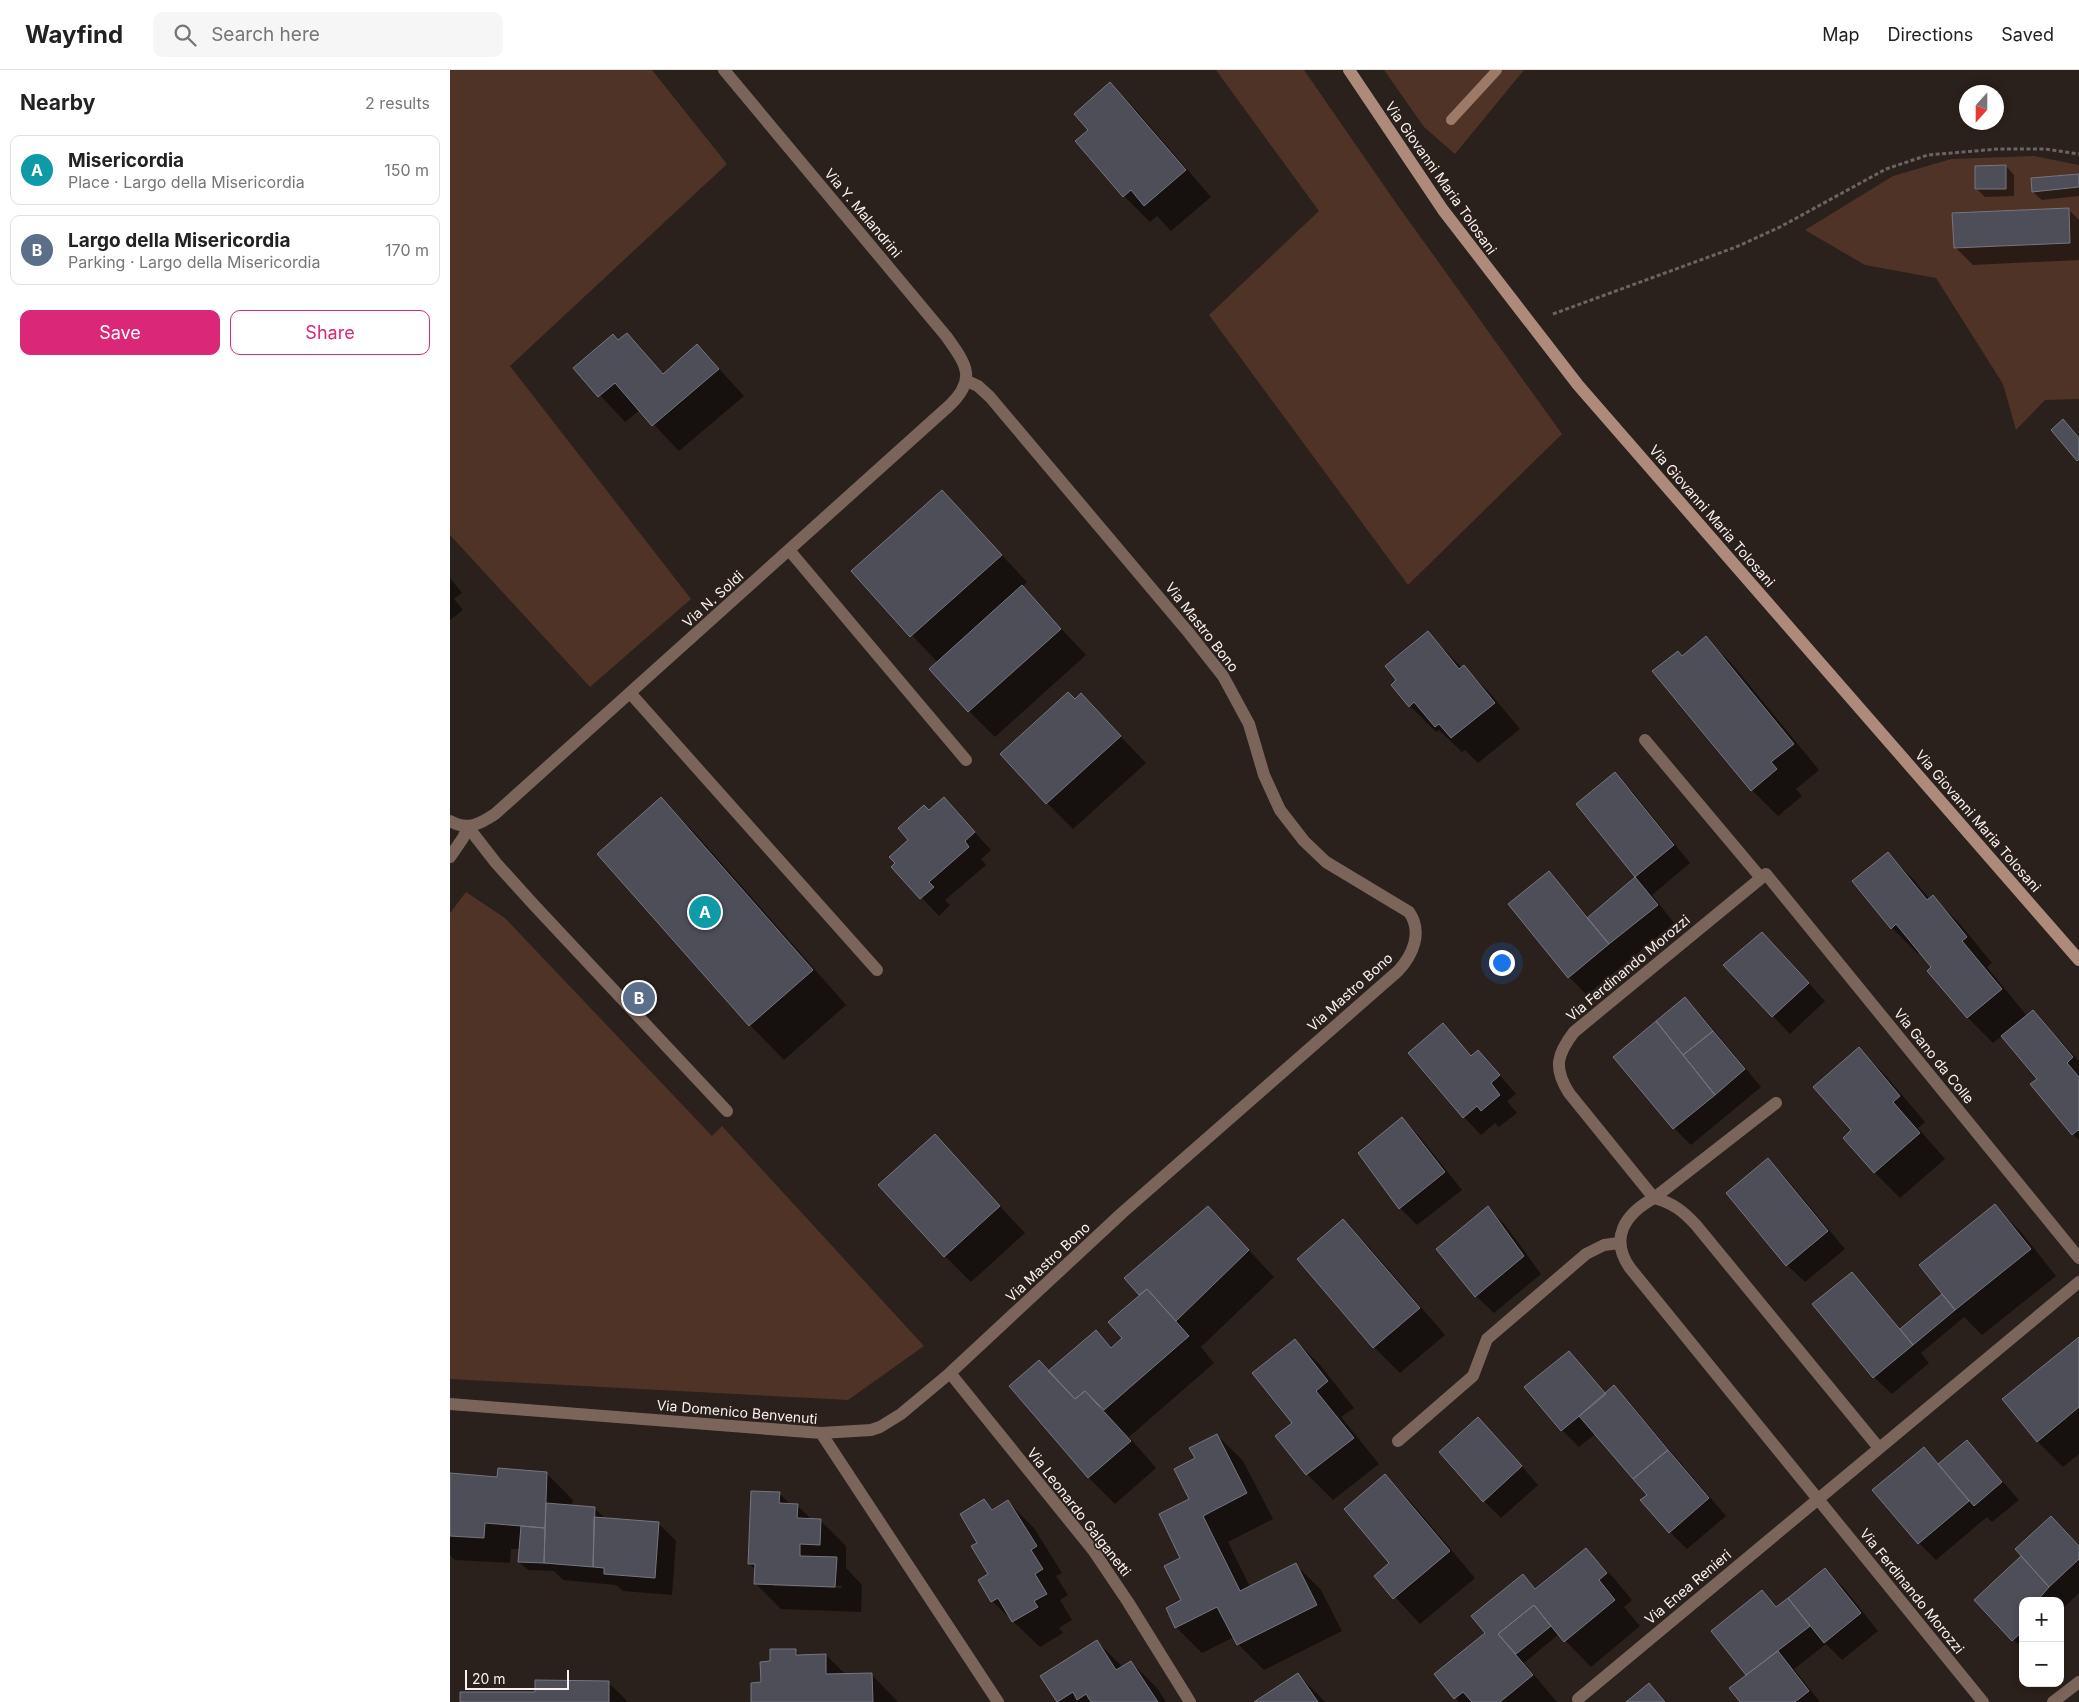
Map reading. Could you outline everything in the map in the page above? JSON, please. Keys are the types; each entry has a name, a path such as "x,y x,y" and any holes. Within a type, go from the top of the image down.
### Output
{"street":[{"name":"Via Y. Malandrini","path":"724,70 946,336 964,366 967,381"},
{"name":"Via Giovanni Maria Tolosani","path":"1349,70 1442,210 1578,385 2079,960"},
{"name":"Via N. Soldi","path":"468,827 480,823 495,814 631,694 950,404 963,390 967,381"},
{"name":"Via Mastro Bono","path":"821,1433 858,1432 880,1428 901,1414 950,1373 1122,1213 1398,971 1411,955 1416,936 1416,926 1409,912 1326,862 1315,853 1291,826 1264,775 1249,724 1223,676 984,390 967,381"},
{"path":"789,550 966,760"},
{"path":"631,694 877,970"},
{"name":"Via Gano da Colle","path":"1645,740 1764,876 2079,1258"},
{"path":"450,821 456,825 468,827 496,863 534,906 727,1111"},
{"path":"450,857 468,827"},
{"name":"Via Ferdinando Morozzi","path":"1654,1198 1569,1093 1559,1076 1559,1057 1574,1032 1764,876"},
{"path":"1398,1441 1473,1376 1486,1339 1586,1254 1596,1248 1619,1243 1624,1226 1631,1215 1641,1206 1654,1198 1776,1103"},
{"path":"1654,1198 1675,1205 1696,1225 1879,1448 2079,1282"},
{"name":"Via Ferdinando Morozzi","path":"1619,1243 1621,1254 1630,1268 1982,1702"},
{"name":"Via Leonardo Galganetti","path":"950,1373 1093,1550 1128,1602 1190,1702"},
{"name":"Via Domenico Benvenuti","path":"450,1404 821,1433 998,1702"},
{"name":"Via Enea Renieri","path":"1578,1699 1879,1448"},
{"path":"2053,1702 2079,1682"}],"path":[{"path":"1529,323 1736,247 1780,227 1886,169 1928,155 1998,148 2045,149 2079,154"}],"shaded area":[{"path":"450,70 652,70 727,164 510,366 691,599 590,687 450,535"},
{"path":"1216,70 1304,70 1396,203 1562,434 1408,585 1209,315 1319,211"},
{"path":"1384,70 1524,70 1455,154 1424,127"},
{"path":"2034,156 2079,165 2079,399 2045,400 2016,430 2003,384 1936,278 1865,265 1805,230 1893,176 1951,159"},
{"path":"466,892 505,918 712,1136 722,1126 924,1346 848,1400 450,1379 450,913"}],"building":[{"path":"1110,82 1186,170 1144,206 1131,190 1123,197 1075,141 1088,130 1074,114"},
{"path":"2006,165 2006,189 1975,189 1975,166"},
{"path":"2079,174 2079,187 2032,192 2031,178"},
{"path":"2069,208 2070,243 1954,248 1952,213"},
{"path":"627,333 663,374 697,344 719,369 652,426 615,383 598,397 573,368 613,334 618,340"},
{"path":"2063,419 2079,438 2079,459 2077,461 2051,430"},
{"path":"942,490 1002,555 910,637 851,571"},
{"path":"1022,585 1061,629 968,712 929,669"},
{"path":"1428,631 1459,669 1464,665 1495,703 1451,738 1439,724 1435,727 1414,702 1409,707 1391,685 1396,680 1385,666"},
{"path":"1706,636 1794,744 1771,762 1777,769 1751,791 1652,671 1678,651 1682,656"},
{"path":"1068,692 1075,699 1081,693 1121,736 1046,804 1000,754"},
{"path":"1615,772 1674,845 1635,877 1576,804"},
{"path":"661,797 813,970 749,1026 597,854"},
{"path":"944,797 975,832 965,841 969,847 929,882 934,887 920,899 891,867 895,863 889,857 908,840 898,828 924,805 929,810"},
{"path":"1888,852 1927,900 1933,895 1967,937 1962,941 2002,989 1967,1018 1927,971 1931,967 1896,924 1891,929 1852,881"},
{"path":"1549,871 1609,944 1568,978 1508,904"},
{"path":"1635,877 1658,905 1609,944 1587,918"},
{"path":"1762,932 1809,983 1772,1017 1723,965"},
{"path":"1685,997 1713,1031 1683,1055 1656,1021"},
{"path":"2033,1010 2073,1057 2067,1063 2079,1077 2079,1131 2072,1135 2030,1084 2037,1079 2001,1036"},
{"path":"1656,1021 1715,1095 1673,1129 1613,1057"},
{"path":"1443,1023 1471,1056 1478,1050 1500,1075 1491,1083 1500,1095 1481,1111 1477,1106 1463,1118 1408,1053"},
{"path":"1713,1031 1745,1069 1715,1095 1683,1055"},
{"path":"1859,1047 1900,1096 1893,1102 1920,1133 1874,1173 1843,1138 1851,1130 1813,1087"},
{"path":"1402,1117 1445,1172 1399,1209 1358,1153"},
{"path":"935,1134 1000,1206 944,1257 878,1185"},
{"path":"1768,1158 1828,1231 1786,1266 1726,1193"},
{"path":"1995,1204 2031,1249 1955,1310 1919,1265"},
{"path":"1208,1206 1249,1250 1176,1321 1147,1289 1139,1295 1124,1278"},
{"path":"1488,1206 1524,1256 1475,1297 1436,1249"},
{"path":"1343,1219 1420,1308 1373,1348 1297,1259"},
{"path":"1852,1272 1913,1345 1873,1378 1812,1304"},
{"path":"1147,1289 1189,1336 1104,1410 1085,1391 1075,1399 1048,1371 1096,1330 1111,1348 1122,1338 1108,1322"},
{"path":"1942,1294 1955,1310 1913,1345 1900,1329"},
{"path":"2079,1337 2079,1407 2037,1442 2002,1399"},
{"path":"1295,1339 1328,1381 1316,1391 1354,1438 1306,1475 1275,1436 1292,1423 1252,1373"},
{"path":"1569,1351 1606,1394 1561,1431 1524,1387"},
{"path":"1039,1360 1075,1399 1085,1391 1131,1441 1088,1478 1009,1386"},
{"path":"1614,1385 1668,1450 1633,1479 1579,1416"},
{"path":"1478,1417 1522,1466 1483,1502 1439,1452"},
{"path":"1217,1434 1247,1493 1203,1516 1240,1591 1296,1563 1317,1605 1237,1645 1217,1607 1175,1628 1166,1608 1181,1600 1164,1566 1180,1558 1159,1514 1189,1499 1174,1469 1195,1458 1189,1448"},
{"path":"1967,1440 2002,1482 1974,1506 1938,1464"},
{"path":"1924,1447 1969,1501 1918,1544 1872,1490"},
{"path":"1668,1450 1709,1498 1669,1533 1640,1500 1647,1495 1633,1479"},
{"path":"498,1468 547,1472 545,1528 485,1523 484,1538 450,1536 450,1473 497,1477"},
{"path":"1385,1474 1450,1551 1393,1599 1374,1576 1389,1563 1344,1509"},
{"path":"751,1491 780,1492 779,1503 798,1504 797,1518 821,1519 820,1545 800,1544 800,1556 837,1557 835,1587 754,1584 755,1564 748,1564"},
{"path":"984,1499 992,1510 1008,1500 1037,1546 1031,1550 1043,1569 1035,1574 1047,1594 1034,1601 1038,1607 1012,1622 998,1598 991,1602 978,1580 988,1574 971,1546 977,1543 960,1514"},
{"path":"546,1503 595,1507 593,1567 544,1563"},
{"path":"2051,1516 2079,1546 2079,1559 2049,1587 2015,1549"},
{"path":"594,1517 659,1522 655,1578 604,1574 604,1568 593,1567"},
{"path":"521,1526 545,1528 544,1563 518,1562"},
{"path":"1586,1548 1607,1573 1599,1580 1615,1600 1564,1642 1534,1605 1498,1634 1533,1675 1500,1702 1472,1702 1463,1692 1454,1699 1434,1674 1485,1633 1471,1616 1523,1574 1535,1589"},
{"path":"2021,1556 2049,1587 2040,1597 2019,1597 2019,1635 2012,1641 1974,1600"},
{"path":"1825,1568 1861,1613 1824,1643 1788,1598"},
{"path":"1762,1590 1776,1607 1788,1598 1810,1626 1746,1675 1711,1631"},
{"path":"1534,1605 1551,1626 1516,1654 1498,1634"},
{"path":"1097,1640 1116,1670 1131,1661 1158,1702 1091,1702 1086,1694 1077,1700 1073,1692 1057,1702 1040,1676"},
{"path":"770,1649 796,1649 796,1655 826,1654 826,1674 872,1673 873,1702 751,1702 751,1683 761,1682 760,1662 770,1661"},
{"path":"1778,1651 1809,1691 1795,1702 1740,1702 1729,1688"},
{"path":"1298,1673 1318,1702 1254,1702"},
{"path":"535,1680 609,1681 609,1702 460,1702 460,1692 535,1692"},
{"path":"1649,1683 1665,1702 1626,1702"}],"waterway":[{"path":"1451,120 1497,70"}],"place":[{"name":"Misericordia","path":"705,912"},
{"name":"Largo della Misericordia","path":"639,998"}]}
